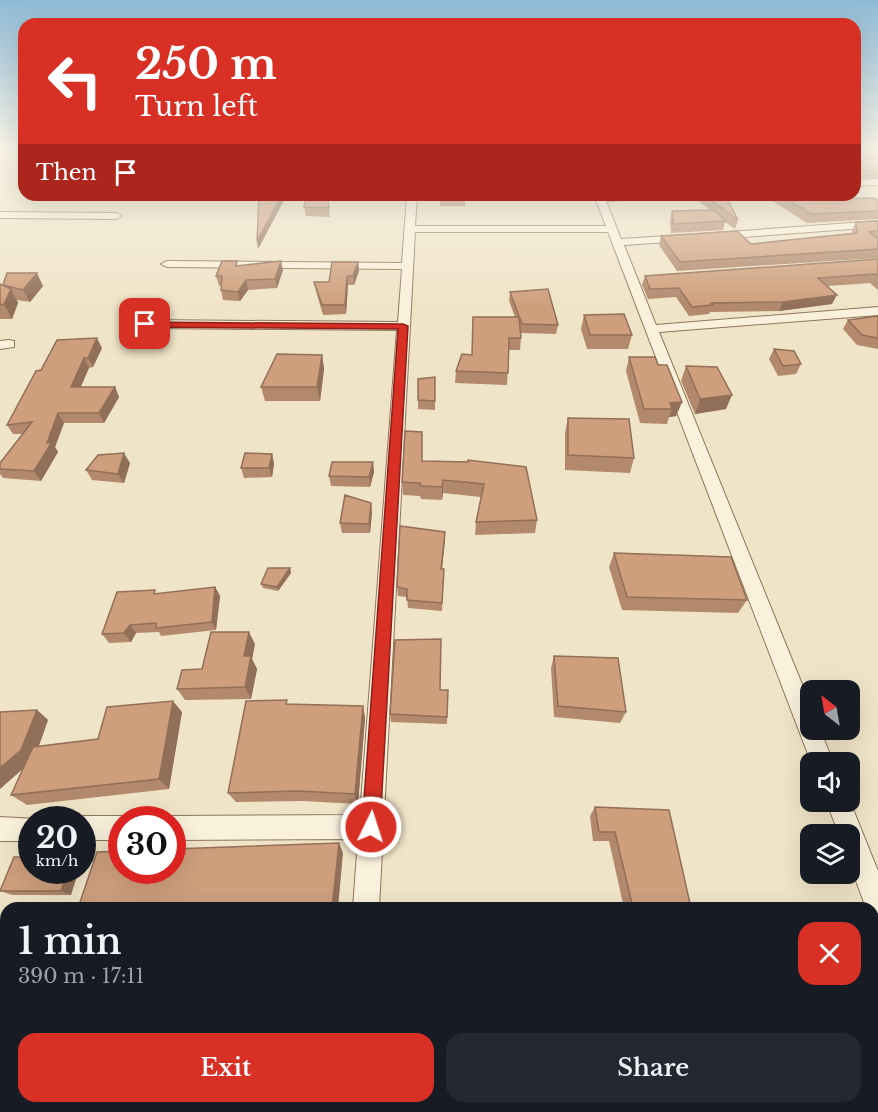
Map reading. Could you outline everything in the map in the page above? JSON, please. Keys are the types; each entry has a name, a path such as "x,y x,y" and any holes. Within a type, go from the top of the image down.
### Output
{"street":[{"path":"366,902 412,202"},
{"path":"601,202 614,236 638,279 651,329 818,752"},
{"path":"0,215 117,216"},
{"path":"410,229 614,236 878,224"},
{"path":"860,225 878,239"},
{"path":"167,264 407,266"},
{"path":"651,329 878,311"},
{"path":"145,324 403,326"},
{"path":"841,812 877,902"},
{"path":"186,828 371,827"},
{"path":"0,829 18,829"}],"building":[{"path":"259,202 278,202 257,241"},
{"path":"305,202 328,202 329,208 304,207"},
{"path":"713,202 729,202 738,220"},
{"path":"791,202 878,202 878,211 811,214"},
{"path":"714,210 726,221 673,224 672,211"},
{"path":"878,221 878,231 869,232 878,239 878,249 680,262 661,236 737,231 751,244 857,233 856,222"},
{"path":"878,259 878,276 875,274 818,278 837,295 783,302 711,303 713,305 692,307 679,288 650,289 645,276"},
{"path":"222,261 237,261 236,266 281,261 275,279 246,280 238,292 221,290 222,276 216,276"},
{"path":"332,262 358,262 353,276 347,276 345,305 322,305 314,282 329,282"},
{"path":"7,273 37,273 23,290 3,285"},
{"path":"0,284 11,289 4,304 0,305"},
{"path":"548,289 558,325 522,324 510,292"},
{"path":"624,314 632,335 590,335 584,315"},
{"path":"878,316 878,338 862,335 848,320"},
{"path":"473,317 519,317 521,338 509,338 508,373 456,371 462,354 472,355"},
{"path":"97,338 88,358 84,358 71,387 115,387 99,413 58,413 47,443 52,442 34,471 0,469 0,463 32,422 7,425 36,371 41,370 57,340"},
{"path":"774,349 794,351 801,364 783,366"},
{"path":"277,354 322,355 317,387 261,387"},
{"path":"629,357 655,357 658,365 667,365 682,402 670,403 672,409 644,409"},
{"path":"686,366 717,367 732,395 700,399"},
{"path":"435,377 435,401 418,400 418,379"},
{"path":"568,418 629,419 634,458 568,455"},
{"path":"405,431 422,432 422,461 468,462 468,460 526,467 537,520 476,522 484,484 443,480 442,487 402,482"},
{"path":"124,453 118,474 86,470 98,455"},
{"path":"245,453 272,454 269,468 241,468"},
{"path":"332,462 373,462 369,477 329,476"},
{"path":"345,495 371,503 369,524 340,523"},
{"path":"400,526 445,532 441,569 444,569 442,603 407,600 407,589 397,587"},
{"path":"614,553 731,557 747,600 627,597"},
{"path":"268,568 290,568 277,587 261,584"},
{"path":"215,587 212,622 156,628 156,623 130,625 124,633 102,634 117,592 155,590 154,594"},
{"path":"211,632 249,632 244,656 251,656 245,687 177,689 182,670 202,669"},
{"path":"441,639 440,690 448,690 447,717 390,714 395,640"},
{"path":"554,656 618,658 626,712 558,706"},
{"path":"287,700 286,704 363,706 355,794 298,791 228,793 246,701"},
{"path":"173,701 159,779 11,795 33,747 98,739 107,707"},
{"path":"37,710 21,750 0,768 0,712"},
{"path":"595,807 669,810 690,902 632,902 615,832 599,832"},
{"path":"339,843 333,902 80,902 86,884 96,884 97,852 108,852 108,884 186,884 186,848"},
{"path":"14,857 18,857 18,884 63,884 61,891 0,891"}],"route":[{"path":"145,324 403,326 371,827"}]}
